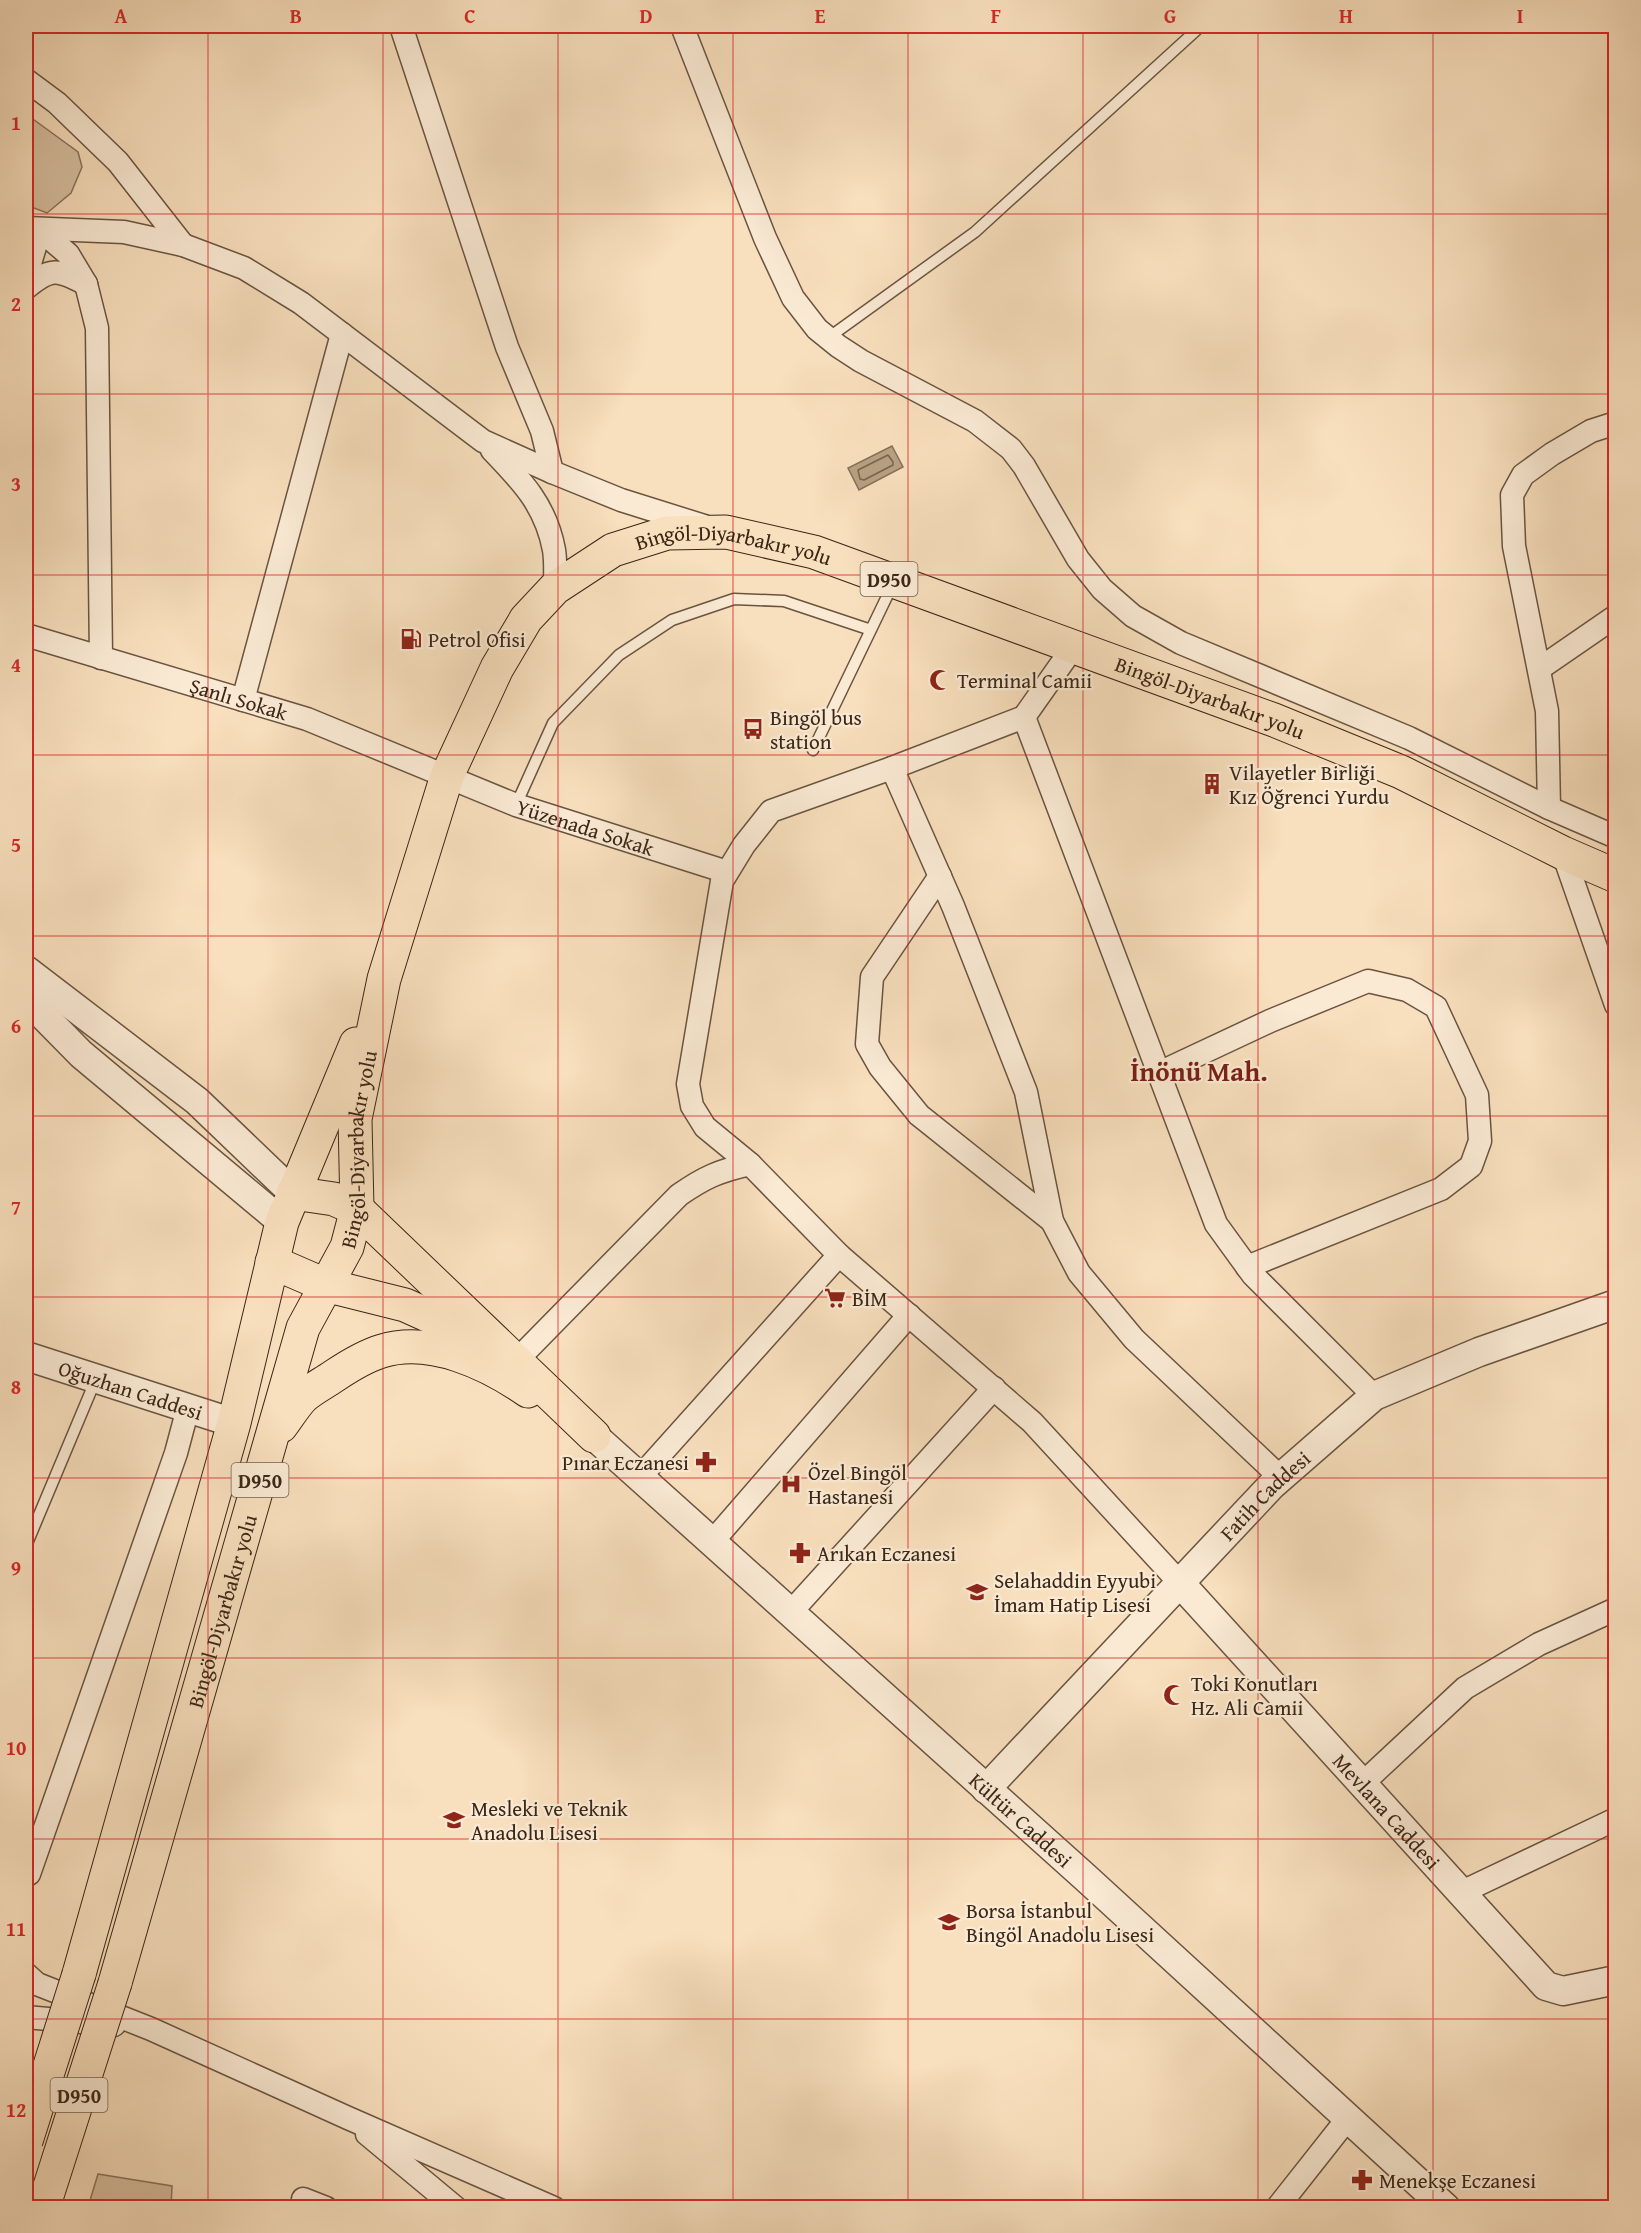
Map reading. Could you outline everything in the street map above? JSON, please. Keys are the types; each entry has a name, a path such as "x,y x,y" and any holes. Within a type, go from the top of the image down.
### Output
{"main road":[{"name":"Bingöl-Diyarbakır yolu","path":"43,2208 115,1983 303,1328 347,1246 357,1209 355,1119 384,979 447,776 498,668 526,619 555,588 613,550 668,533 726,532 814,552 1274,720 1401,772 1616,876"},
{"name":"Bingöl-Diyarbakır yolu","path":"26,2141 79,1974 234,1423 287,1207 384,979"},
{"path":"287,1207 334,1198 357,1209 594,1436"},
{"path":"272,1262 325,1285 405,1305 445,1323 476,1344 594,1436"},
{"path":"272,1439 303,1397 362,1359 404,1346 429,1348 468,1359 500,1372 594,1436"}],"street":[{"path":"401,26 507,347 542,431 552,472"},
{"path":"682,26 765,238 793,298 817,329 861,361 975,421 1011,448 1024,466 1078,559 1102,589 1133,616 1181,643 1409,738 1550,808 1616,837"},
{"path":"26,80 57,103 118,162 183,245"},
{"path":"33,229 124,232 183,245 244,268 301,303 483,441 521,480 542,510 554,550 555,588"},
{"path":"26,277 33,229"},
{"path":"33,229 68,254 86,284 96,328 101,658"},
{"path":"26,288 42,274 64,272 86,284"},
{"path":"243,700 342,334"},
{"path":"1550,808 1547,711 1514,546 1512,495 1523,475 1592,431 1615,424"},
{"path":"483,441 621,500 726,532"},
{"path":"1539,669 1616,616"},
{"name":"Şanlı Sokak","path":"26,635 307,719 447,776"},
{"path":"1074,646 1024,717 892,768 771,811 744,845 722,880 688,1084 692,1106 705,1126 750,1164 839,1255 994,1388 1039,1430 1180,1583"},
{"path":"1024,717 1216,1224 1253,1275 1374,1395"},
{"path":"892,768 953,906 1026,1092 1052,1221 1079,1273 1134,1339 1280,1477"},
{"name":"Yüzenada Sokak","path":"447,776 516,805 727,872"},
{"path":"1563,852 1616,1005"},
{"path":"940,876 872,977 867,1044 879,1067 919,1115 1052,1221"},
{"path":"26,970 197,1101 287,1207"},
{"path":"1159,1073 1270,1021 1368,981 1407,990 1436,1007 1477,1095 1480,1141 1471,1166 1441,1189 1247,1267"},
{"path":"26,998 81,1054 287,1207"},
{"path":"516,1360 679,1195 702,1178 750,1164"},
{"path":"640,1477 839,1255"},
{"name":"Fatih Caddesi","path":"986,1789 1280,1477 1374,1395 1479,1352 1616,1304"},
{"path":"712,1542 909,1315"},
{"name":"Oğuzhan Caddesi","path":"26,1356 234,1423"},
{"path":"790,1613 994,1388"},
{"path":"26,1873 30,1874 172,1464 188,1408"},
{"name":"Kültür Caddesi","path":"594,1436 1095,1886 1446,2208"},
{"name":"Mevlana Caddesi","path":"1180,1583 1546,1986 1563,1991 1616,1980"},
{"path":"1363,1783 1465,1688 1539,1644 1616,1609"},
{"path":"1462,1892 1616,1819"},
{"path":"26,1974 37,1983 152,2029 554,2208"},
{"path":"26,2017 152,2029"},
{"path":"348,2118 456,2208"},
{"path":"1277,2208 1348,2118"},
{"path":"303,2199 326,2208"}],"lane":[{"path":"828,338 975,232 1201,26"},
{"path":"813,750 894,581"},
{"path":"516,805 553,723 619,655 672,620 734,599 784,601 871,630"},
{"path":"26,1546 96,1379"}],"shaded area":[{"path":"26,114 78,152 82,167 71,193 47,213 26,205"},
{"path":"98,2174 172,2186 171,2207 88,2207"}],"water":[{"path":"892,446 903,467 859,490 848,468"}],"place":[{"name":"Petrol Ofisi","path":"411,639"},
{"name":"Terminal Camii","path":"940,680"},
{"name":"Bingöl bus station","path":"753,729"},
{"name":"Vilayetler Birliği Kız Öğrenci Yurdu","path":"1212,784"},
{"name":"BİM","path":"835,1298"},
{"name":"Pınar Eczanesi","path":"706,1462"},
{"name":"Özel Bingöl Hastanesi","path":"791,1484"},
{"name":"Arıkan Eczanesi","path":"800,1553"},
{"name":"Selahaddin Eyyubi İmam Hatip Lisesi","path":"977,1592"},
{"name":"Toki Konutları Hz. Ali Camii","path":"1174,1695"},
{"name":"Mesleki ve Teknik Anadolu Lisesi","path":"454,1820"},
{"name":"Borsa İstanbul Bingöl Anadolu Lisesi","path":"949,1922"},
{"name":"Menekşe Eczanesi","path":"1362,2180"}],"district":[{"name":"İnönü Mah.","path":"1199,1071"}]}
